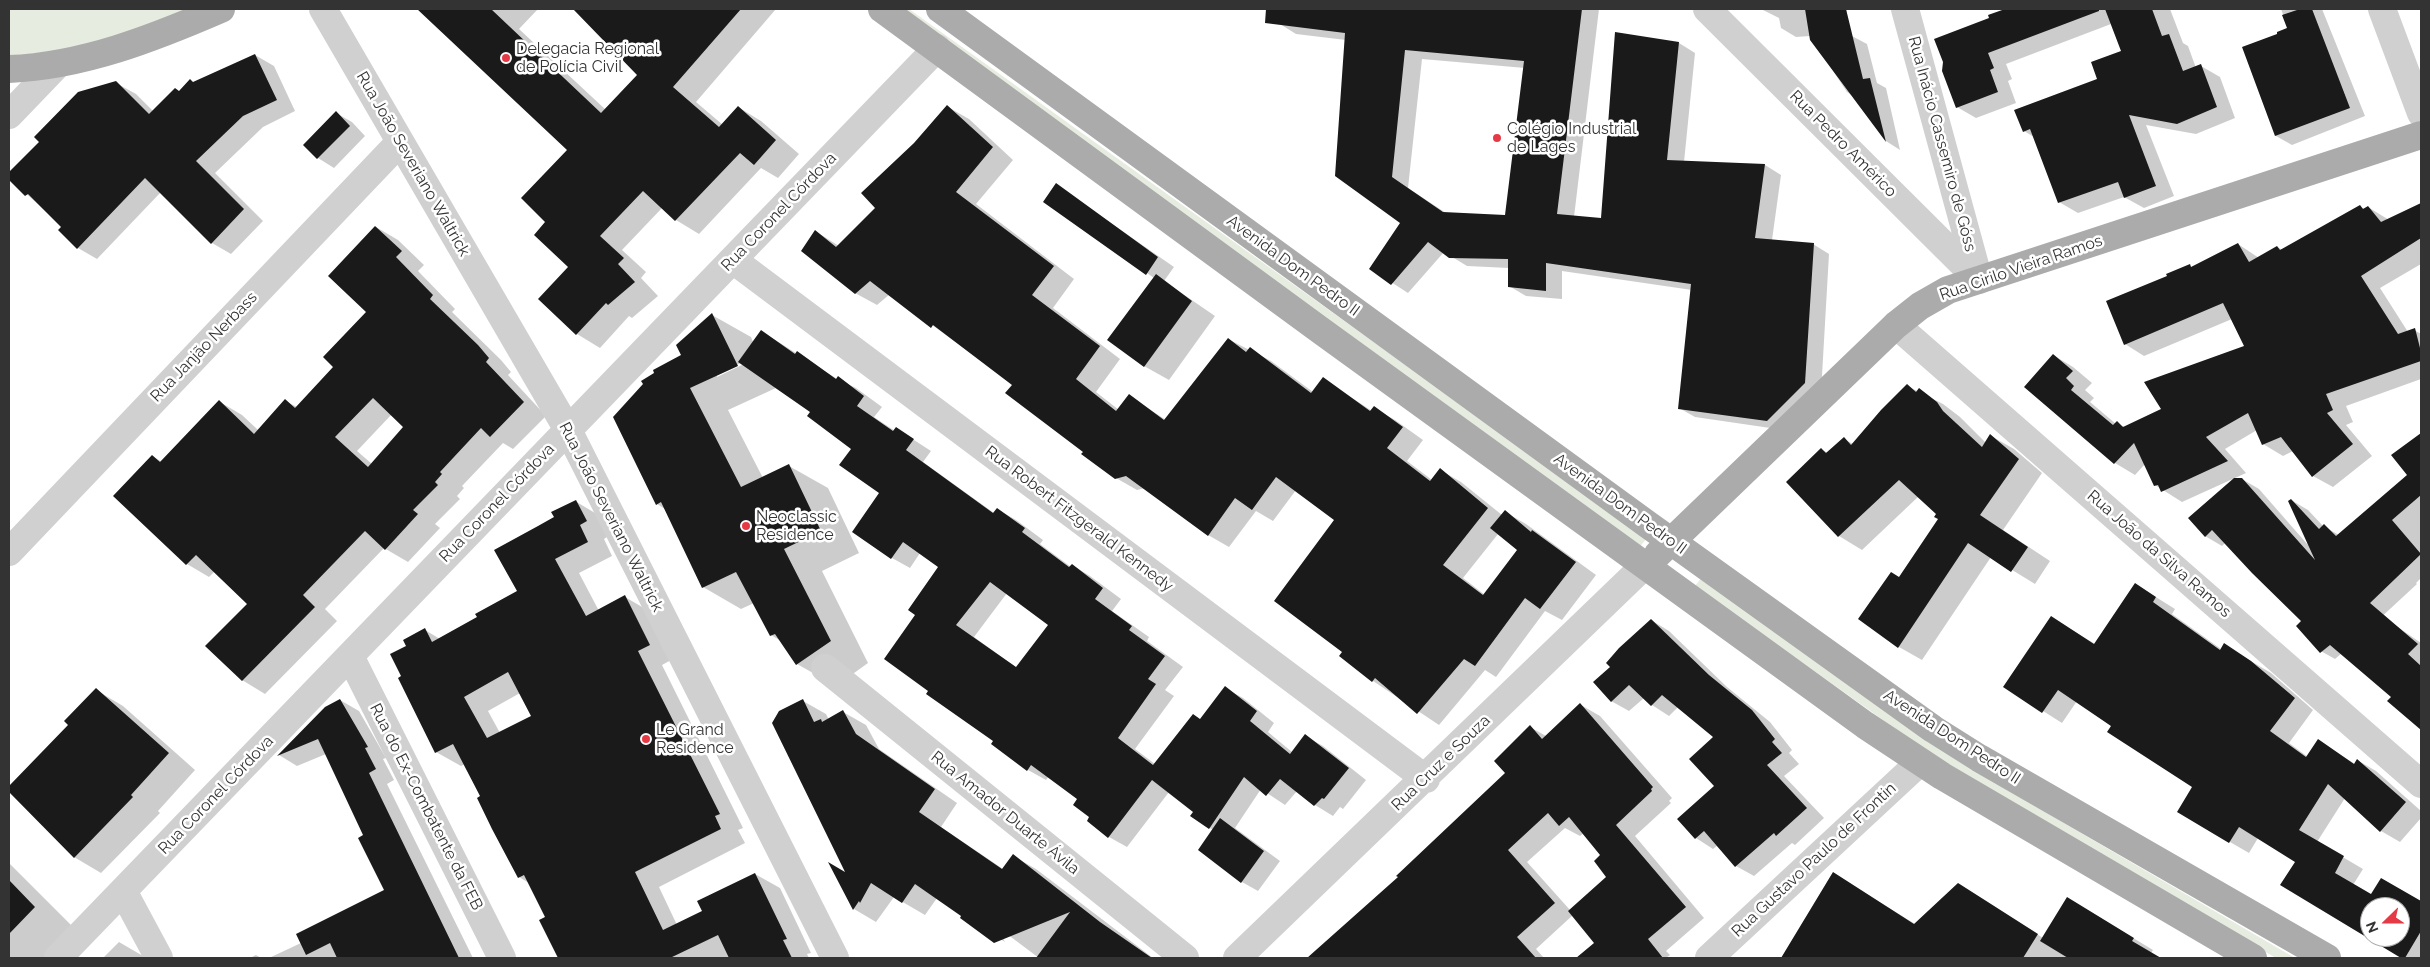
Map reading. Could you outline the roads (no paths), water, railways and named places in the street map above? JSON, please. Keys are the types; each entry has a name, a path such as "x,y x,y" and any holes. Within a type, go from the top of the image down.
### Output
{"main road":[{"path":"9,69 58,64 167,33 221,9"},
{"path":"882,9 1644,566 1920,762 2253,958"},
{"name":"Avenida Dom Pedro II","path":"940,9 1670,541 1960,746 2328,958"},
{"name":"Rua Cirilo Vieira Ramos","path":"1644,566 1896,325 1927,302 1948,290 2421,135"}],"street":[{"name":"Rua João Severiano Waltrick","path":"323,9 399,143 568,430 835,958"},
{"name":"Rua Pedro Américo","path":"1707,9 1979,280"},
{"name":"Rua Inácio Cassemiro de Góss","path":"1905,9 1979,280"},
{"path":"2382,9 2421,113"},
{"name":"Rua Coronel Córdova","path":"58,958 937,48"},
{"path":"9,115 58,64"},
{"name":"Rua Janjão Nerbass","path":"9,552 399,143"},
{"name":"Rua Robert Fitzgerald Kennedy","path":"733,260 1426,779"},
{"name":"Rua João da Silva Ramos","path":"1896,325 2421,784"},
{"name":"Rua Cruz e Souza","path":"1237,958 1426,779 1644,566"},
{"name":"Rua do Ex-Combatente da FEB","path":"350,656 502,958"},
{"name":"Rua Amador Duarte Ávila","path":"825,668 1185,958"},
{"name":"Rua Gustavo Paulo de Frontin","path":"1709,958 1920,762"},
{"path":"123,891 159,958"}],"place":[{"name":"Delegacia Regional de Polícia Civil","path":"506,58"},
{"name":"Colégio Industrial de Lages","path":"1497,138"},
{"name":"Neoclassic Residence","path":"746,526"},
{"name":"Le Grand Residence","path":"646,739"}]}
